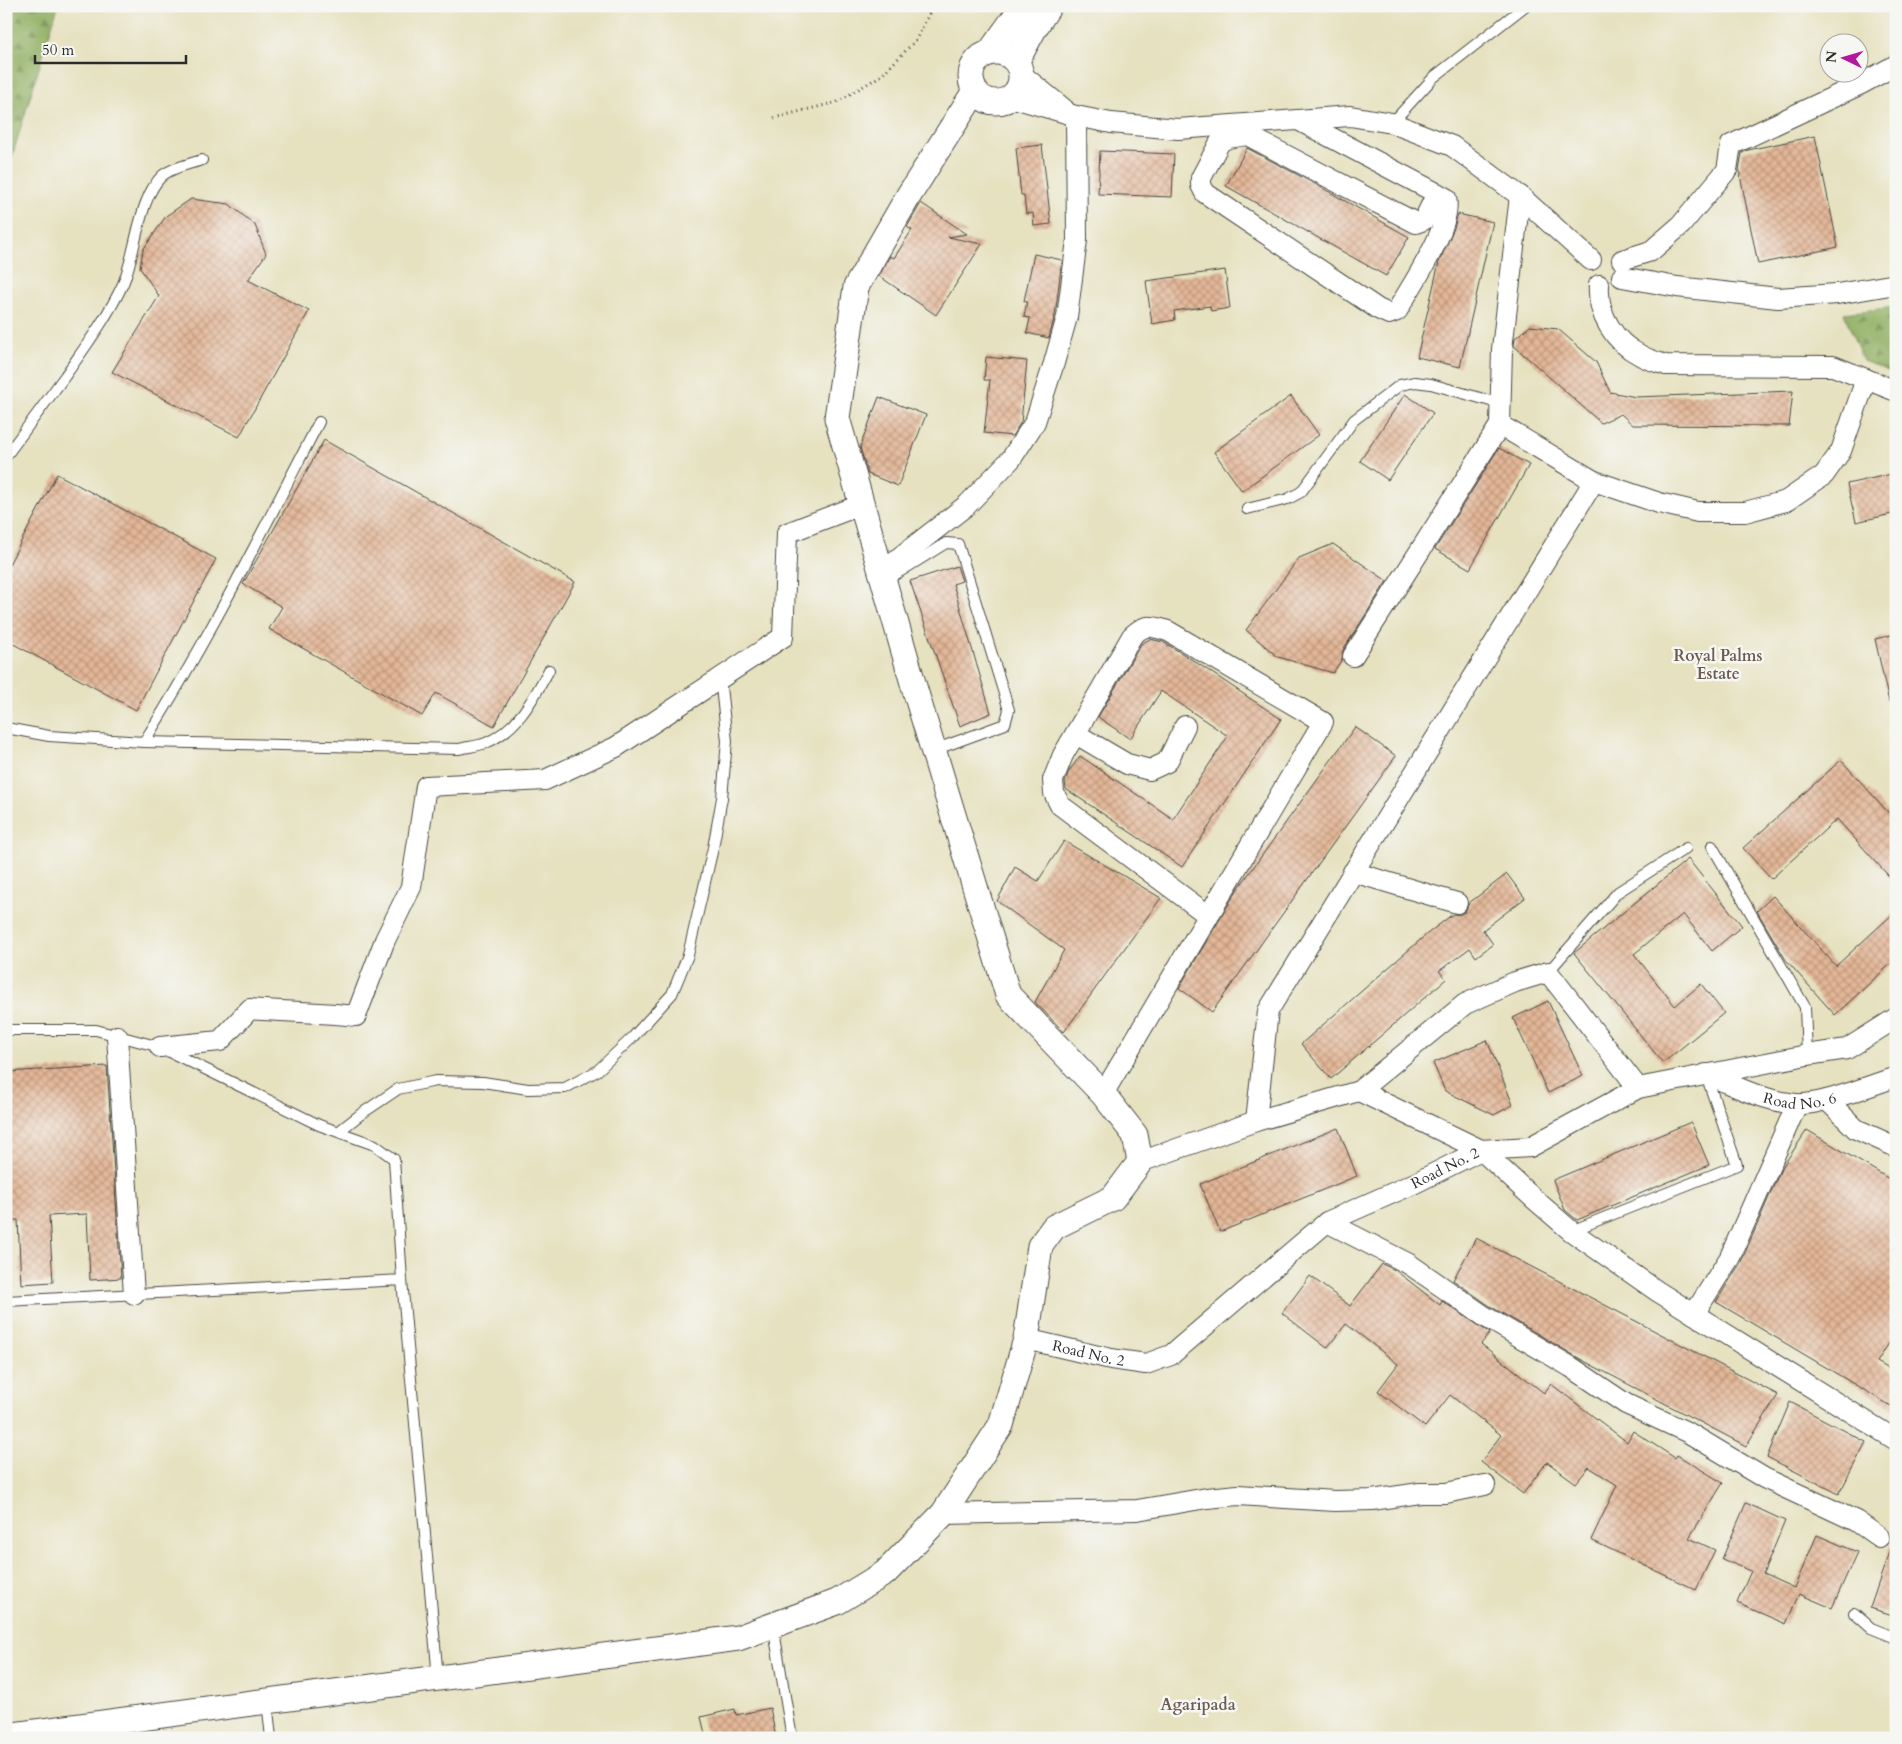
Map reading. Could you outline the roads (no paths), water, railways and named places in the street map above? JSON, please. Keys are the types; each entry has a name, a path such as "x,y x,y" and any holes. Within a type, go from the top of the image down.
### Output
{"street":[{"path":"990,52 1023,6"},
{"path":"883,576 967,506 1011,460 1035,422 1054,363 1067,317 1077,240 1072,114 1019,68 1009,55 1000,52 990,52 981,56 974,63 971,72 971,82 975,92 982,98 992,102 1002,101 1011,97 1020,83 1019,68 1034,28 1049,6"},
{"path":"1896,65 1861,84 1731,145 1727,170 1681,225 1651,251 1622,269 1616,284 1608,287 1599,285 1592,279 1589,270 1591,260 1606,252 1615,254 1622,269 1677,287 1778,298 1836,294 1896,284"},
{"path":"975,92 909,195 856,288 838,418 857,490 863,504 933,750 1008,995 1103,1094 1134,1135 1140,1162"},
{"path":"1011,97 1111,123 1178,129 1350,116 1392,122 1452,146 1520,196 1591,260"},
{"path":"1298,120 1437,193 1446,198 1448,205 1437,242 1396,311 1389,314 1378,309 1206,193 1201,185 1201,178 1220,142 1228,138 1247,135 1416,223 1424,220 1437,193"},
{"path":"1353,656 1500,425 1502,349 1520,196"},
{"path":"1599,285 1598,297 1601,310 1618,339 1640,355 1666,365 1832,366 1896,391"},
{"path":"1500,425 1594,481 1659,503 1698,512 1745,512 1786,501 1824,475 1841,451 1866,379"},
{"path":"1256,1121 1268,1011 1594,481"},
{"path":"160,1047 220,1041 250,1009 356,1016 385,940 412,887 426,786 544,780 616,747 783,637 787,533 863,504"},
{"path":"1103,1094 1209,916 1323,722 1168,631 1152,626 1142,628 1132,636 1063,756 1053,780 1054,793 1060,805 1209,916"},
{"path":"1076,734 1127,764 1150,770 1166,762 1185,726"},
{"path":"1353,872 1457,903"},
{"path":"6,1736 738,1638 837,1602 885,1573 943,1514 1001,1426 1026,1339 1040,1246 1054,1227 1113,1198 1140,1162 1256,1121 1359,1091 1465,1004 1515,982 1548,972 1638,1088"},
{"name":"Road No. 2","path":"1026,1339 1111,1359 1146,1364 1171,1355 1327,1222 1413,1184 1481,1150 1530,1147 1638,1088 1847,1049 1896,1018"},
{"path":"117,1036 134,1294"},
{"name":"Road No. 6","path":"1706,1074 1759,1096 1797,1104 1827,1100 1896,1077"},
{"path":"1359,1091 1481,1150 1571,1231 1657,1291 1896,1440"},
{"path":"1827,1100 1856,1129 1896,1147"},
{"path":"1694,1314 1730,1257 1797,1104"},
{"path":"1327,1222 1409,1264 1484,1316 1571,1367 1626,1404 1689,1433 1764,1478 1856,1521 1879,1538"},
{"path":"943,1514 1137,1510 1207,1498 1238,1495 1335,1501 1372,1500 1420,1493 1446,1492 1484,1485"}],"lane":[{"path":"1392,122 1434,77 1525,6"},
{"path":"6,456 82,352 110,308 123,284 132,259 140,222 150,193 163,175 182,166 202,160"},
{"path":"1247,509 1288,499 1301,492 1354,420 1400,384 1415,382 1430,384 1501,404"},
{"path":"144,742 228,594 319,422"},
{"path":"883,576 946,543 958,544 1009,710 1005,724 933,750"},
{"path":"6,728 49,736 144,742 459,749 484,744 507,730 529,706 549,670"},
{"path":"338,1132 398,1089 436,1081 483,1082 528,1090 565,1088 597,1071 632,1038 672,994 688,955 713,848 722,798 726,741 720,678"},
{"path":"1712,846 1805,1007 1807,1055"},
{"path":"1548,972 1618,892 1686,848"},
{"path":"6,1030 96,1030 160,1047 319,1125 376,1145 394,1159 402,1280 438,1678"},
{"path":"1571,1231 1738,1165 1706,1074"},
{"path":"6,1301 402,1280"},
{"path":"1854,1613 1871,1628 1896,1638"},
{"path":"773,1625 792,1738"},
{"path":"267,1701 271,1738"}],"district":[{"name":"Royal Palms Estate","path":"1718,664"},
{"name":"Agaripada","path":"1198,1704"}]}
